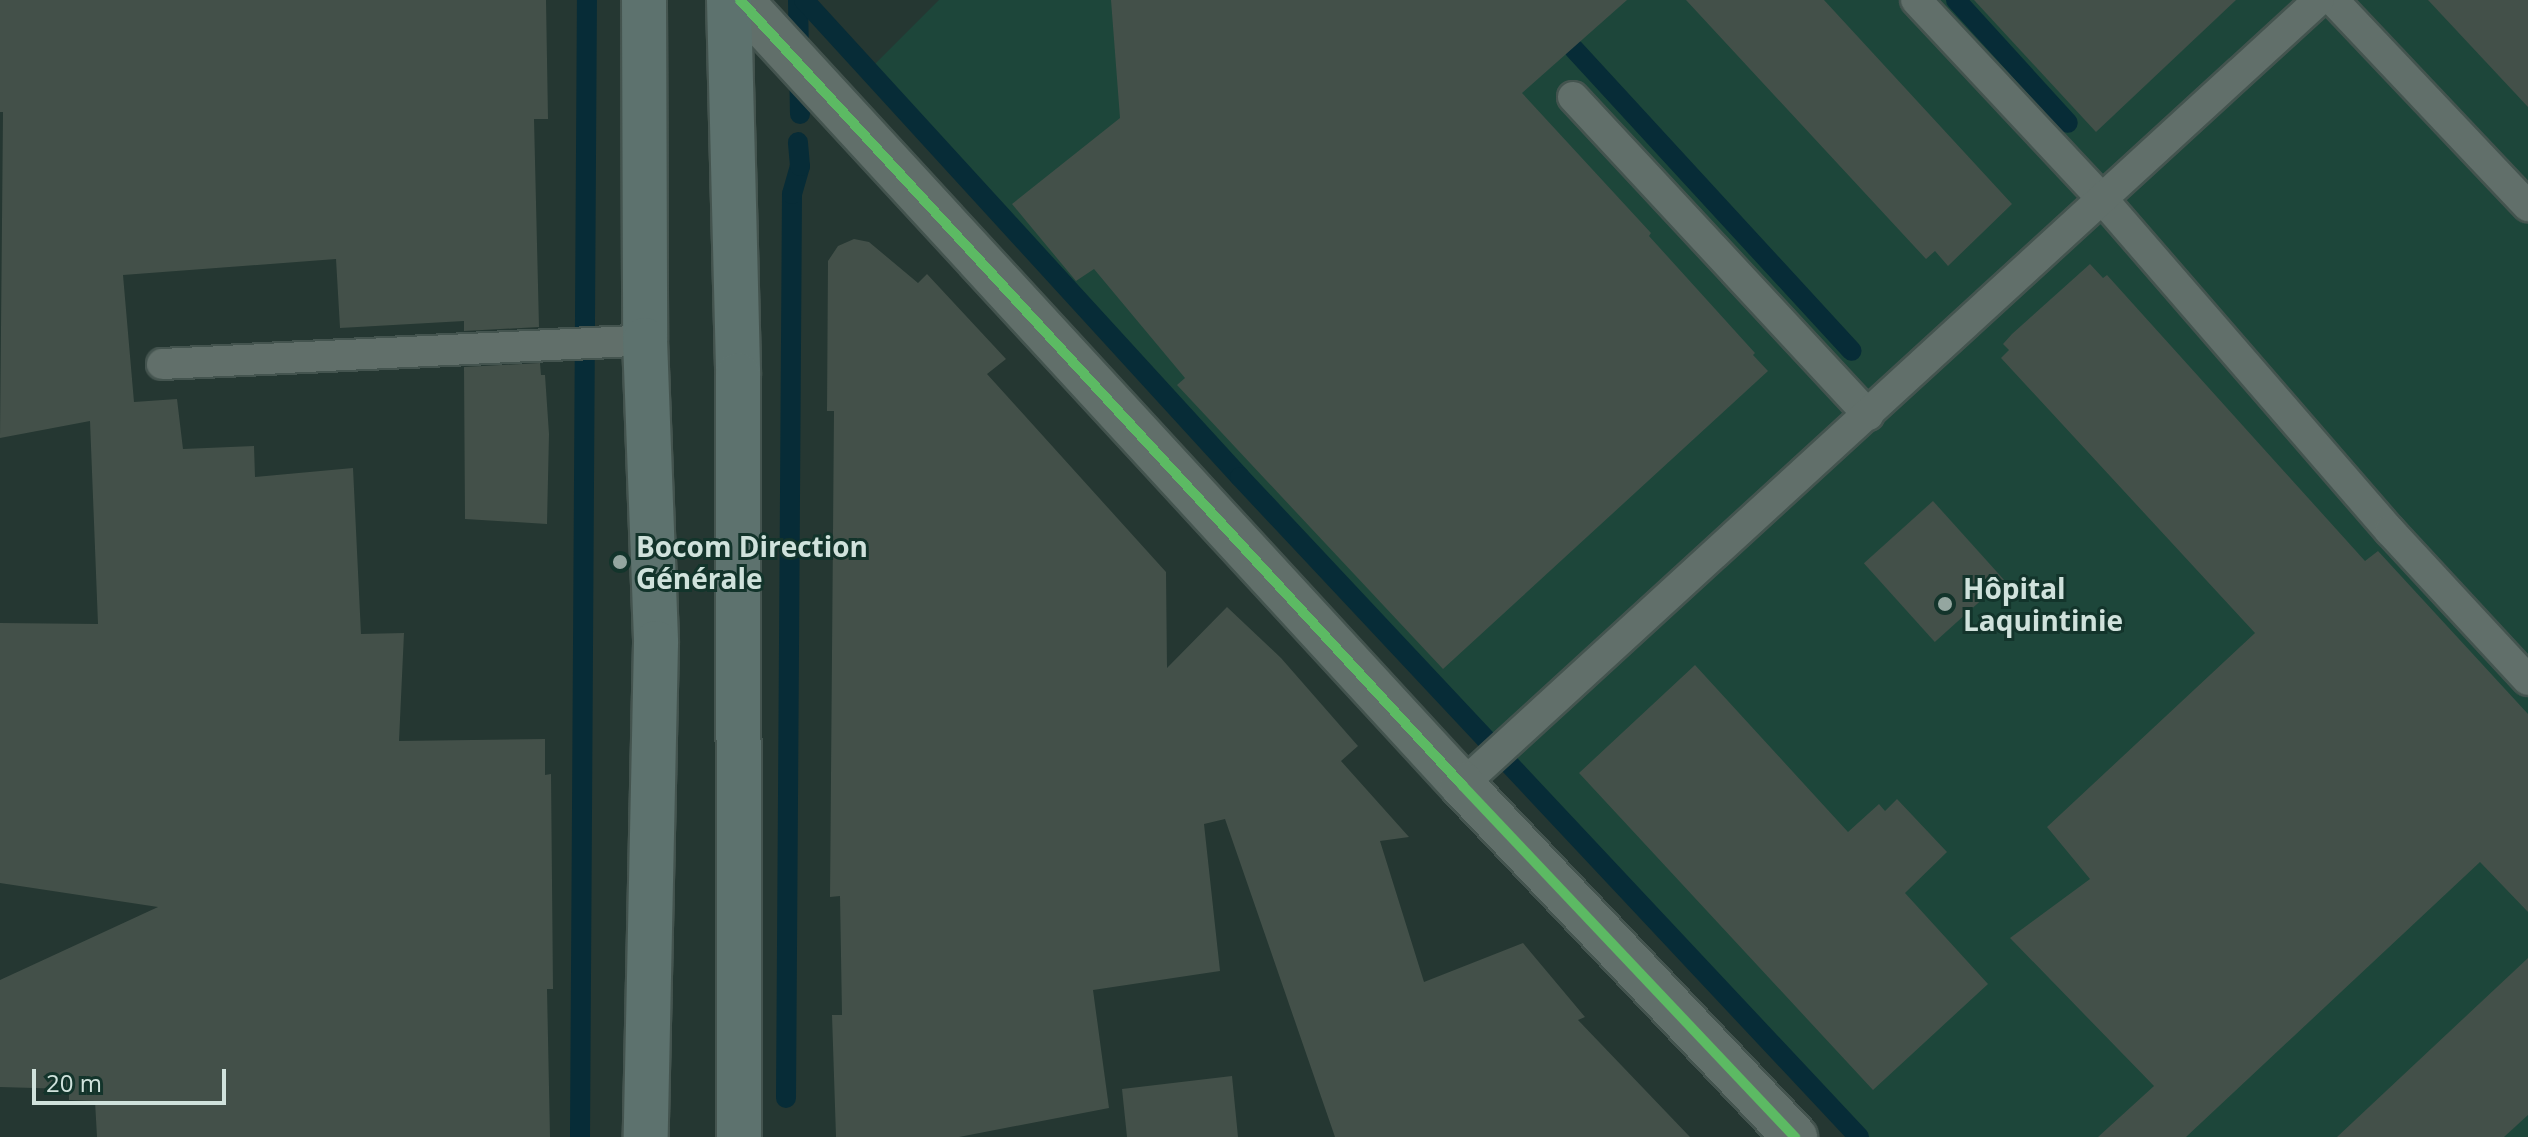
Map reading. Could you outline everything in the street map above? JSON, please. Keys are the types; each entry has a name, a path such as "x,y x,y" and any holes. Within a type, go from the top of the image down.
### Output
{"main road":[{"path":"644,0 645,340 656,643 646,1137"},
{"path":"729,0 739,454 739,1137"}],"street":[{"path":"740,0 1462,785 1795,1137"}],"lane":[{"path":"1916,0 2104,201 2390,531 2528,680"},
{"path":"1462,785 2104,201 2319,0"},
{"path":"2333,0 2528,206"},
{"path":"1573,97 1869,415"},
{"path":"162,364 645,340"}],"shaded area":[{"name":"Hôpital Laquintinie","path":"939,0 2528,0 2528,1137 1858,1137 868,71"}],"building":[{"path":"0,0 546,0 548,119 534,119 539,327 464,331 464,321 340,328 336,259 123,275 134,402 177,399 183,449 254,446 255,477 353,468 361,634 404,633 399,741 545,739 545,775 551,774 553,989 547,989 550,1137 97,1137 95,1101 69,1100 69,1089 0,1087 0,980 158,907 0,883 0,623 98,624 90,421 0,438 3,112 0,112"},
{"path":"1111,0 1627,0 1522,93 1651,233 1649,236 1768,371 1443,669 1177,385 1185,378 1094,269 1076,281 1012,204 1120,118"},
{"path":"1686,0 1824,0 2012,204 1948,266 1935,251 1926,259"},
{"path":"1974,0 2236,0 2096,132"},
{"path":"2428,0 2528,0 2528,107"},
{"path":"854,239 869,242 918,283 927,274 1006,359 987,374 1166,572 1167,668 1227,607 1281,658 1358,746 1341,761 1409,837 1380,841 1424,982 1523,943 1585,1017 1578,1020 1690,1137 1335,1137 1225,819 1204,824 1220,971 1093,990 1109,1108 959,1137 836,1137 832,1015 842,1015 840,896 830,897 834,411 827,411 828,261 838,246"},
{"path":"2090,264 2103,278 2107,275 2365,561 2378,551 2528,714 2528,912 2480,862 2186,1137 2098,1137 2154,1086 2010,938 2090,879 2047,827 2255,633 2001,358 2009,350 2003,344 2012,334"},
{"path":"540,363 541,375 545,375 549,434 547,524 465,519 464,367"},
{"path":"1933,501 2004,580 1935,642 1864,563"},
{"path":"1695,665 1848,832 1879,804 1885,811 1897,799 1947,852 1905,893 1988,984 1873,1090 1579,773"},
{"path":"2528,958 2528,1115 2504,1137 2337,1137"},
{"path":"1232,1076 1238,1137 1127,1137 1122,1089"}],"waterway":[{"path":"580,1137 587,0"},
{"path":"798,0 800,114"},
{"path":"804,0 1240,477 1859,1137"},
{"path":"1956,0 2068,123"},
{"path":"1574,49 1852,351"},
{"path":"786,1098 792,194 800,166 798,142"}],"cycle path":[{"path":"740,0 1462,785 1795,1137"}],"place":[{"name":"Bocom Direction Générale","path":"620,562"},
{"name":"Hôpital Laquintinie","path":"1945,604"}]}
